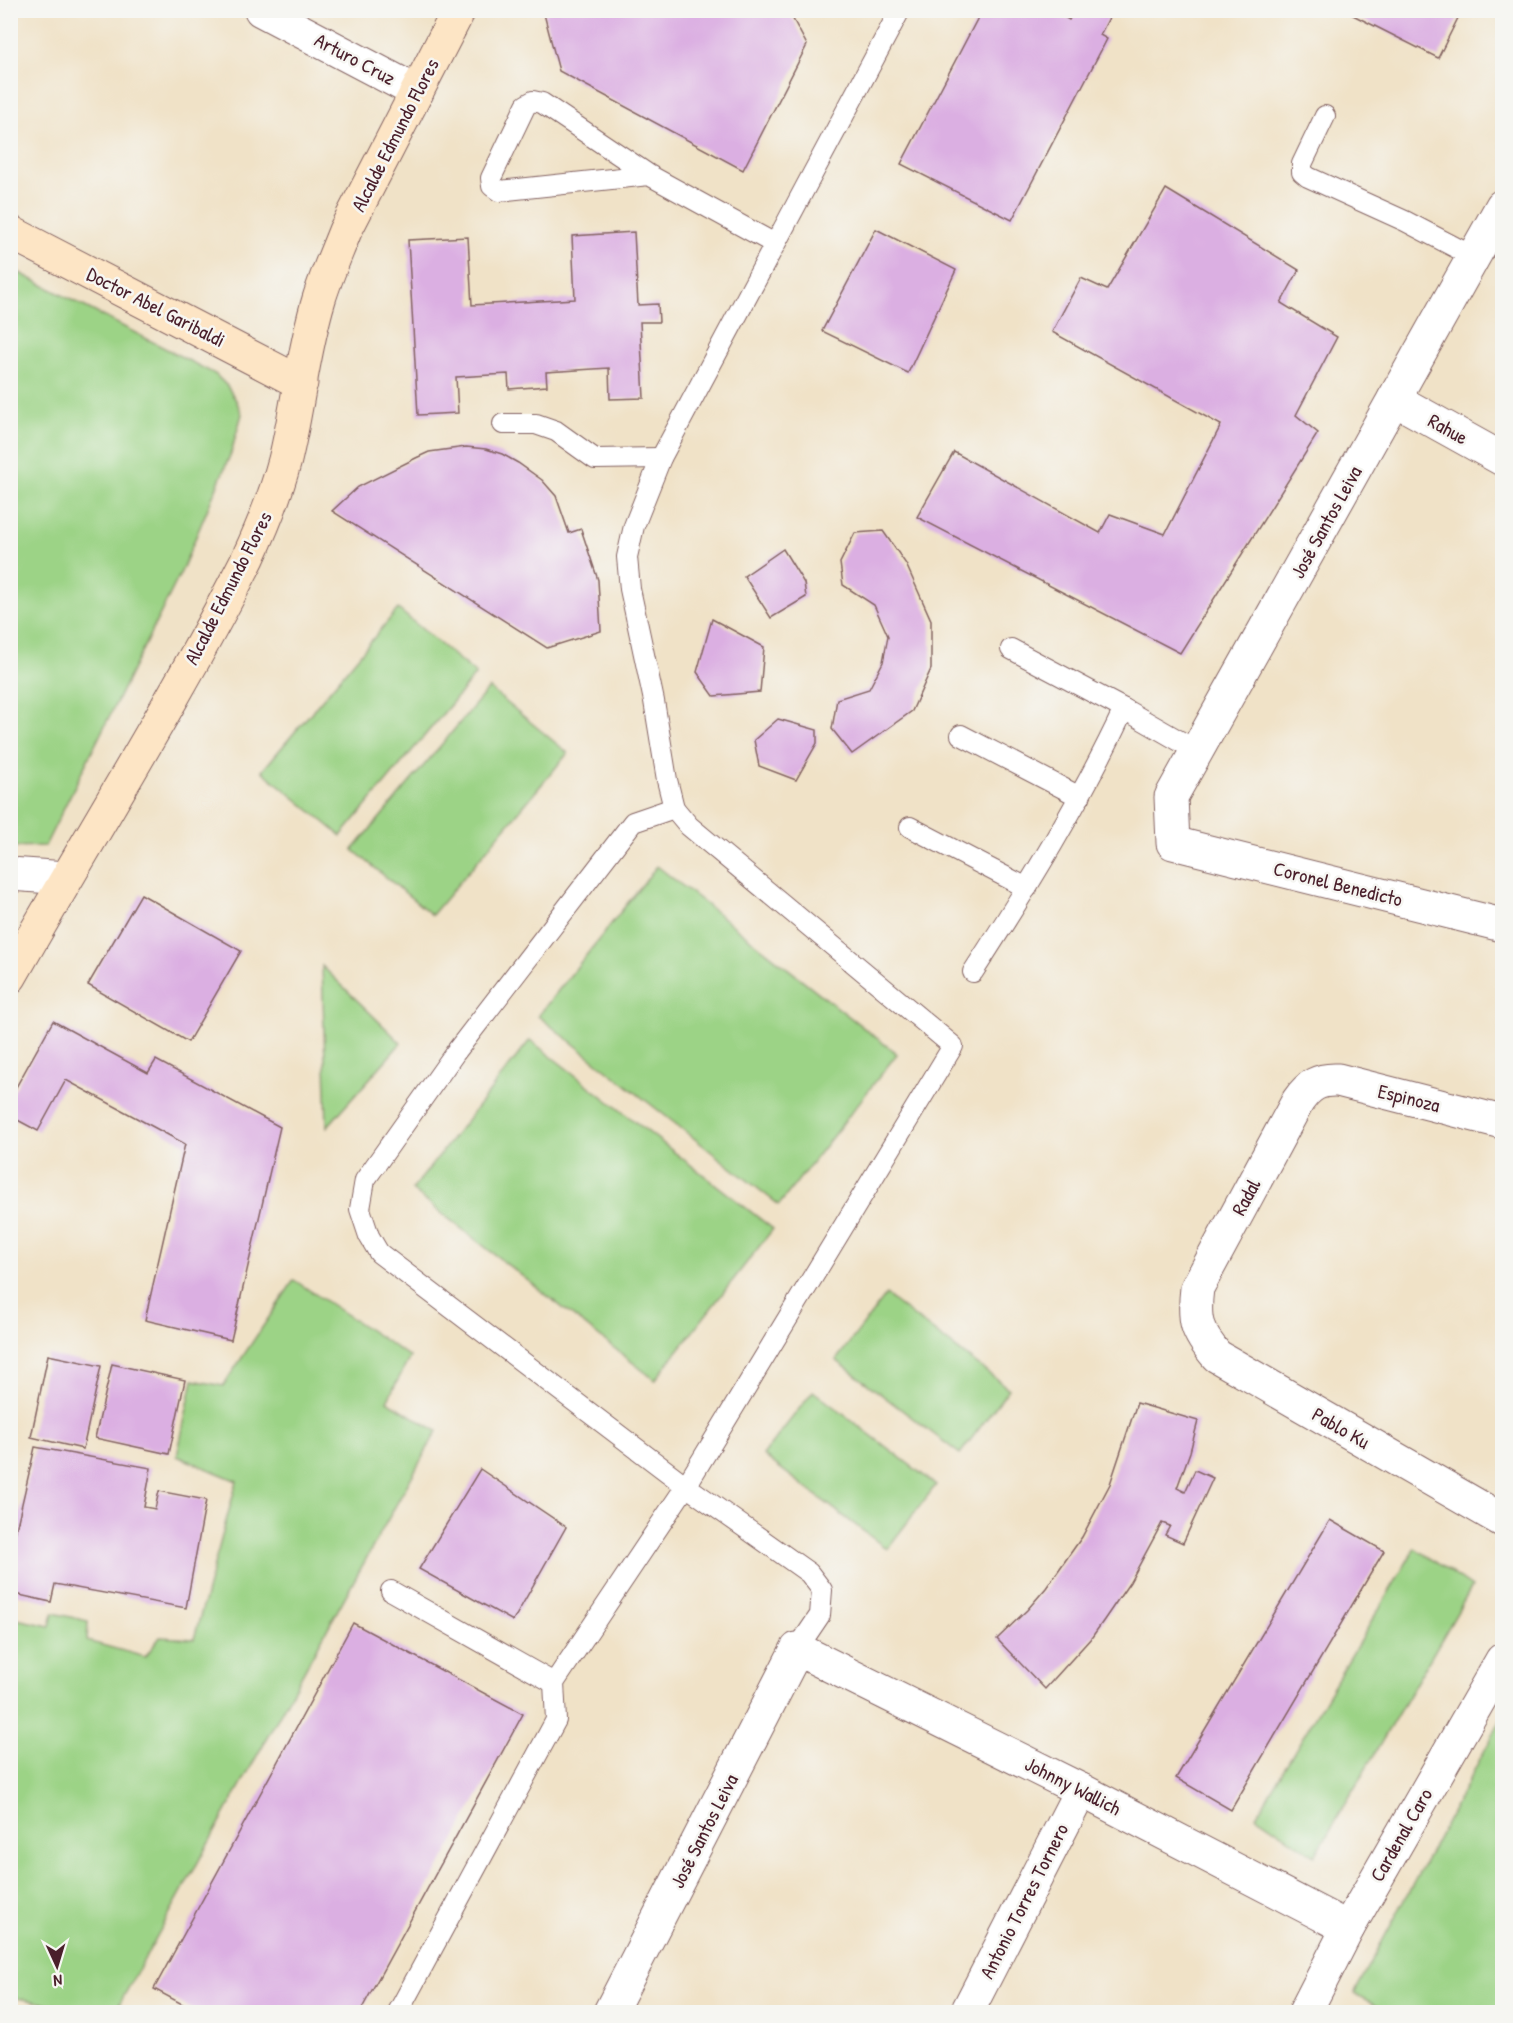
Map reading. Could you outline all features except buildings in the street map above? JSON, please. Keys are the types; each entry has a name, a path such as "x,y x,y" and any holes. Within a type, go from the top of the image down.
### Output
{"street":[{"name":"Arturo Cruz","path":"261,10 417,92"},
{"name":"Alcalde Edmundo Flores","path":"10,977 66,878 120,790 248,558 262,528 285,462 309,341 319,300 331,266 345,231 459,10"},
{"name":"José Santos Leiva","path":"1173,843 1171,797 1503,206"},
{"name":"Doctor Abel Garibaldi","path":"10,232 302,383"},
{"name":"Rahue","path":"1394,399 1503,459"},
{"name":"Coronel Benedicto","path":"1173,843 1503,925"},
{"path":"10,874 66,878"},
{"name":"Espinoza","path":"1316,1083 1327,1079 1338,1080 1503,1122"},
{"name":"Radal","path":"1195,1320 1197,1288 1298,1101 1305,1090 1316,1083"},
{"name":"Pablo Ku","path":"1195,1320 1199,1333 1217,1356 1503,1520"},
{"name":"José Santos Leiva","path":"610,2013 797,1649"},
{"name":"Johnny Wallich","path":"797,1649 1081,1790 1348,1928"},
{"name":"Cardenal Caro","path":"1305,2013 1348,1928 1503,1660"},
{"name":"Antonio Torres Tornero","path":"967,2013 1081,1790"}],"lane":[{"path":"398,2013 555,1720 554,1683 686,1486 953,1046 689,826 674,808 630,589 627,557 634,526 661,458 900,10"},
{"path":"649,175 499,191 492,186 491,178 526,105 533,101 542,103 649,175 775,244"},
{"path":"1325,116 1302,164 1302,172 1308,177 1405,221 1474,257"},
{"path":"503,424 536,424 556,431 595,459 661,458"},
{"path":"1011,649 1197,751"},
{"path":"973,972 1028,888 1080,797 1124,709"},
{"path":"961,735 1080,797"},
{"path":"674,808 633,822 455,1053 365,1180 360,1209 369,1236 379,1253 686,1486 808,1573 822,1590 820,1615 797,1649"},
{"path":"910,827 1028,888"},
{"path":"391,1591 554,1683"}],"green space":[{"path":"10,268 215,374 227,386 242,414 231,453 182,570 45,846 10,847"},
{"path":"398,609 476,674 341,836 262,771"},
{"path":"489,688 568,753 432,915 353,850"},
{"path":"657,866 897,1054 779,1205 538,1016"},
{"path":"322,966 401,1043 327,1127"},
{"path":"530,1040 773,1229 655,1380 412,1190"},
{"path":"294,1280 410,1357 387,1401 437,1431 115,2012 90,2012 11,1997 11,1618 50,1626 53,1613 88,1621 87,1641 145,1657 160,1637 194,1639 237,1481 177,1456 193,1380 223,1386"},
{"path":"886,1295 1009,1389 960,1454 836,1360"},
{"path":"813,1391 936,1485 887,1549 763,1455"},
{"path":"1415,1548 1472,1587 1315,1856 1256,1816"},
{"path":"1502,1718 1502,2012 1391,2012 1354,1994"}]}
